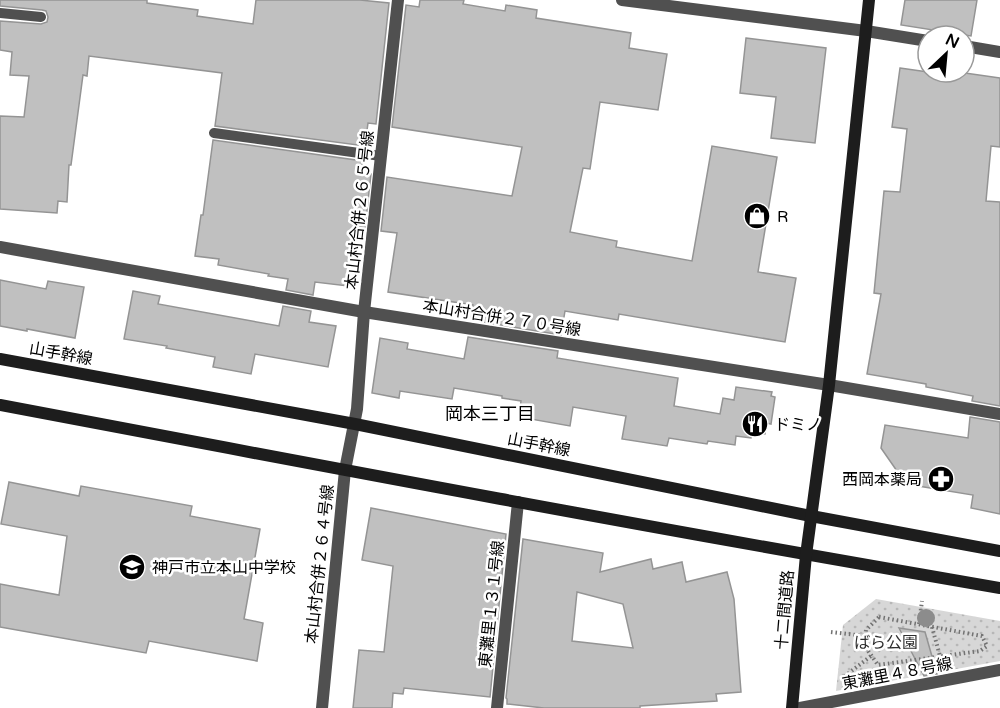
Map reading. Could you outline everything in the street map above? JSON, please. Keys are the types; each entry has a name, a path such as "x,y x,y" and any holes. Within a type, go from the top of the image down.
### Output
{"street":[{"name":"本山村合併２６５号線","path":"355,424 364,312 398,0"},
{"path":"622,0 916,39"},
{"name":"十二間道路","path":"792,708 806,555 830,385 868,0"},
{"path":"976,48 1000,52"},
{"name":"本山村合併２７０号線","path":"0,247 364,312 1000,414"},
{"name":"山手幹線","path":"0,358 355,424 811,516 1000,551"},
{"path":"0,405 806,555 1000,588"},
{"name":"本山村合併２６４号線","path":"322,708 345,470 355,424"},
{"name":"東灘里１３１号線","path":"497,708 518,502"},
{"name":"東灘里４８号線","path":"800,708 1000,670"}],"lane":[{"path":"0,14 41,17"},
{"path":"214,133 381,156"}],"path":[{"path":"919,624 922,601"},
{"path":"879,617 919,624 982,636 987,646 980,651 878,665 864,645 866,630 879,617"},
{"path":"932,627 940,657"},
{"path":"831,632 865,636"},
{"path":"833,685 871,656"}],"green space":[{"name":"ばら公園","path":"876,599 1000,621 1000,661 836,691 843,625"}],"building":[{"path":"0,0 147,0 147,3 198,10 197,16 253,24 256,0 360,0 389,3 376,124 368,123 365,146 215,126 222,73 89,56 87,76 83,75 71,165 69,165 67,202 58,201 57,213 0,209 0,116 24,117 29,76 10,75 12,52 0,50 0,21 41,24 47,22 48,17 46,11 42,10 0,6"},
{"path":"420,0 464,0 463,4 505,11 506,5 537,10 536,18 631,33 629,48 667,54 658,110 600,102 590,169 583,168 570,232 617,241 616,247 692,261 712,146 777,157 758,272 796,278 785,342 619,314 618,320 565,311 561,335 471,320 473,305 388,292 397,233 381,231 387,177 512,196 522,147 392,127 406,5 419,7"},
{"path":"905,0 977,0 973,24 916,24 916,27 901,25"},
{"path":"746,38 826,48 815,143 771,138 776,97 740,93"},
{"path":"900,68 916,70 916,84 976,84 976,75 1000,78 1000,147 991,146 986,201 1000,202 1000,406 972,401 973,396 926,387 926,384 867,374 881,294 874,293 884,191 900,192 907,129 892,127"},
{"path":"213,140 363,161 364,173 371,174 365,228 356,227 348,286 315,282 313,295 286,290 288,279 218,265 219,259 195,256"},
{"path":"0,280 46,289 48,281 84,287 75,338 0,326"},
{"path":"133,291 160,296 158,304 279,326 283,306 311,311 309,322 336,326 328,367 255,354 251,374 213,367 215,357 124,339"},
{"path":"468,337 558,351 557,358 678,378 674,406 720,414 723,398 734,400 736,387 772,392 771,396 775,397 771,424 766,423 765,434 752,432 751,438 736,436 735,445 708,441 707,444 669,438 667,446 622,439 626,416 573,407 570,426 519,417 521,401 454,388 452,399 400,391 399,398 372,393 380,338 408,343 407,349 464,359"},
{"path":"970,417 1000,422 1000,514 971,508 973,495 906,484 881,448 885,425 968,438"},
{"path":"9,482 79,496 81,486 192,506 190,516 260,529 244,619 263,623 257,661 149,641 146,653 0,627 0,584 59,595 67,536 1,524"},
{"path":"371,508 506,534 490,697 404,688 403,694 393,693 392,708 353,708 359,650 384,652 393,566 362,560"},
{"path":"523,539 603,553 600,572 651,559 653,569 682,562 686,582 727,572 734,599 741,692 716,694 717,701 640,706 640,708 544,708 507,704","holes":["577,592 623,604 633,648 572,641"]},
{"path":"899,628 925,632 937,674 924,676"}],"place":[{"name":"R","path":"757,216"},
{"name":"ドミノ","path":"755,424"},
{"name":"西岡本薬局","path":"941,479"},
{"name":"神戸市立本山中学校","path":"132,567"}],"district":[{"name":"岡本三丁目","path":"490,414"}]}
